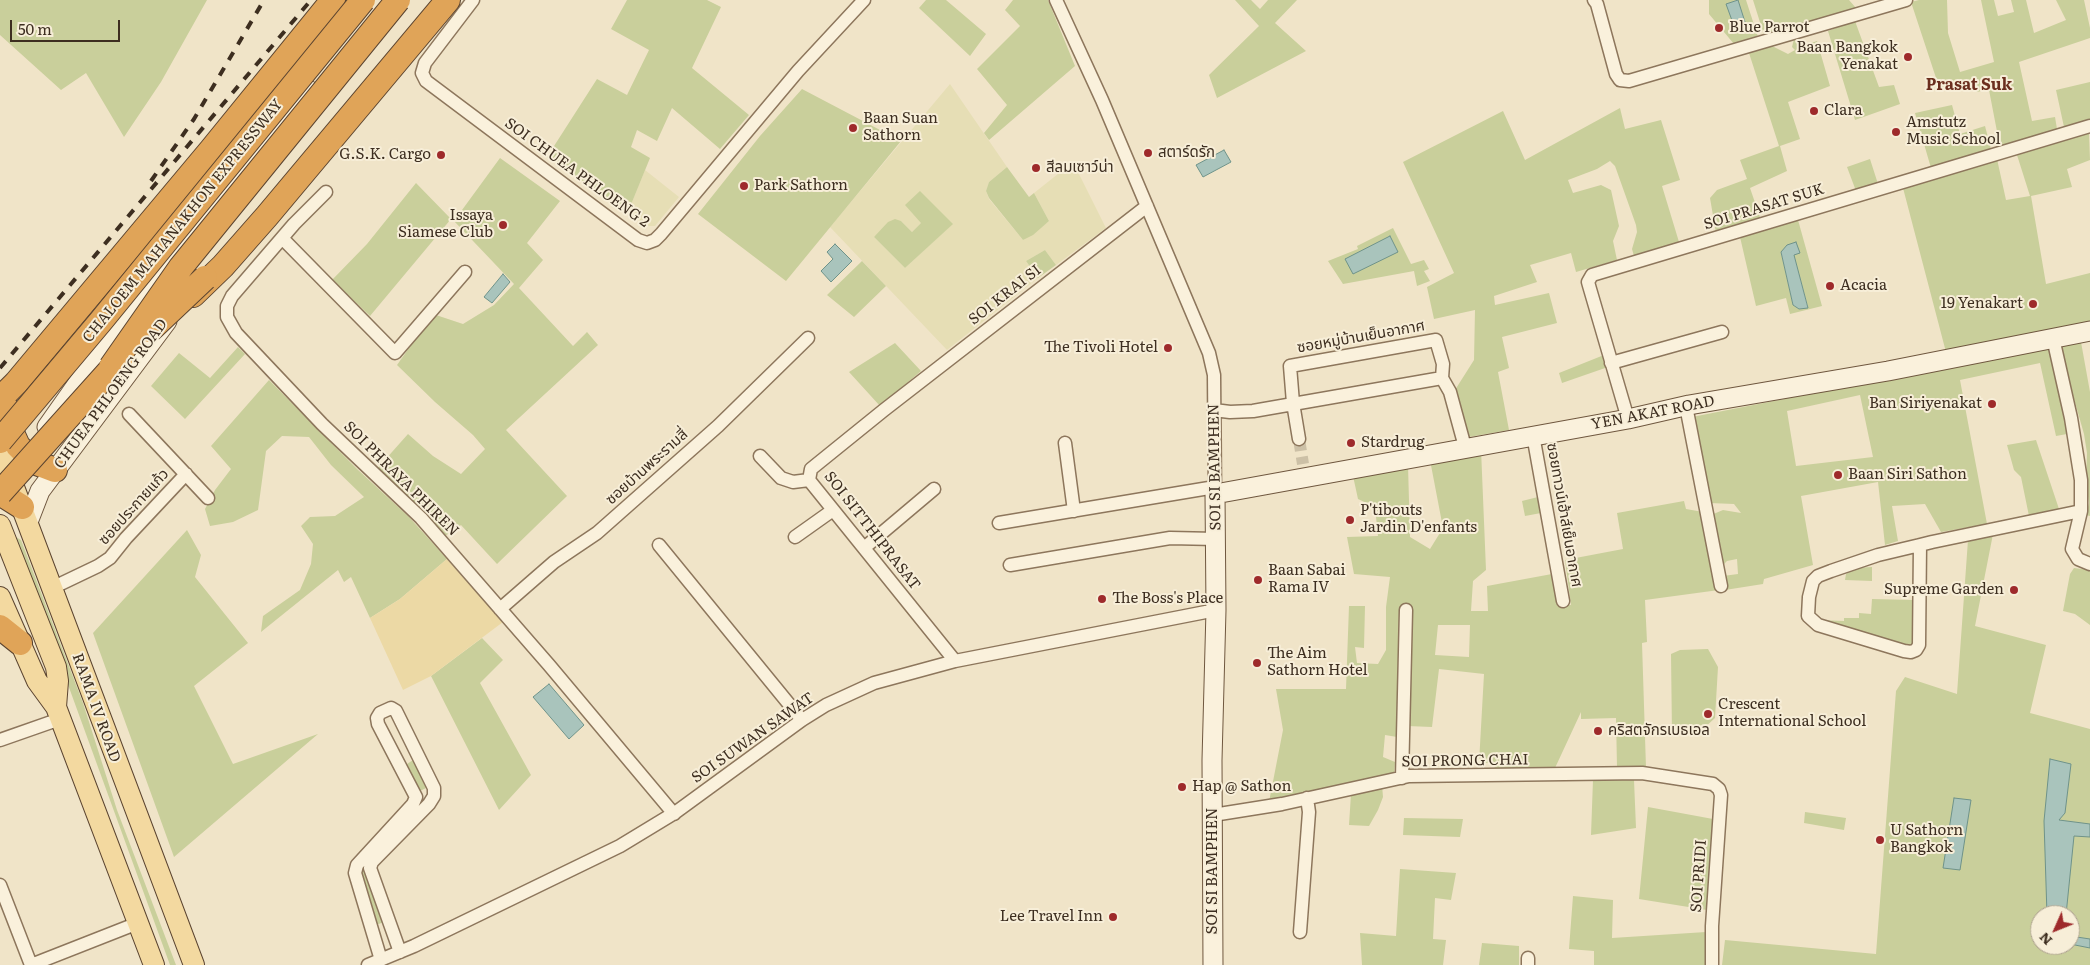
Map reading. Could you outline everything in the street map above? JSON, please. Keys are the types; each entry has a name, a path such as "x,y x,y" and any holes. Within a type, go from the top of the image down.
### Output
{"highway":[{"path":"55,470 34,462 18,446 9,426 8,404 11,382 211,150 333,0"},
{"name":"CHALOEM MAHANAKHON EXPRESSWAY","path":"0,441 101,321 363,0"},
{"name":"CHALOEM MAHANAKHON EXPRESSWAY","path":"9,494 111,367 181,267 398,0"},
{"name":"CHALOEM MAHANAKHON EXPRESSWAY","path":"111,367 204,278 263,210 432,0"},
{"path":"168,319 224,266 448,0"},
{"path":"0,627 20,643"}],"main road":[{"name":"RAMA IV ROAD","path":"0,450 9,494 52,588 194,965"},
{"name":"RAMA IV ROAD","path":"0,525 56,667 58,713"},
{"name":"RAMA IV ROAD","path":"0,597 37,682 58,713 154,965"}],"street":[{"name":"CHUEA PHLOENG ROAD","path":"189,232 168,319 55,470 34,504 9,494 27,456 102,349 189,232 351,43 385,0"},
{"name":"SOI CHUEA PHLOENG 2","path":"473,0 425,63 422,73 426,81 638,240 647,242 655,240 662,234 800,69 864,0"},
{"name":"SOI SI BAMPHEN","path":"1056,0 1209,353 1214,375 1216,610 1212,814 1213,965"},
{"path":"1594,0 1598,4 1616,74 1620,80 1629,81 1906,0"},
{"name":"SOI PRASAT SUK","path":"1628,419 1588,282 1592,275 2090,126"},
{"name":"SOI PHRAYA PHIREN","path":"326,192 282,238 232,296 227,306 227,317 236,333 332,433 421,518 674,814"},
{"name":"SOI KRAI SI","path":"884,410 1146,206"},
{"path":"282,238 394,352 465,272"},
{"name":"YEN AKAT ROAD","path":"1215,490 1304,471 1465,447 1628,419 1686,406 1888,371 2090,330"},
{"path":"1611,362 1722,332"},
{"name":"ซอยบ้านพระรามสี่","path":"500,609 554,562 577,548 604,527 718,426 808,338"},
{"path":"2053,338 2071,418 2081,480 2081,511 2072,550 2078,559 2090,564"},
{"name":"ซอยหมู่บ้านเย็นอากาศ","path":"1299,439 1293,404 1290,366 1436,340 1443,364 1442,378 1450,392 1465,447"},
{"path":"1214,410 1230,412 1253,411 1442,378"},
{"path":"1686,406 1721,586"},
{"name":"SOI SITTHIPRASAT","path":"884,410 811,469 809,480 955,661"},
{"name":"ซอยประกายแก้ว","path":"129,414 208,498"},
{"name":"ซอยทาวน์เฮ้าส์เย็นอากาศ","path":"1533,435 1563,601"},
{"path":"1065,443 1074,511"},
{"path":"760,456 781,478 793,482 809,480"},
{"name":"ซอยประกายแก้ว","path":"52,588 105,562 186,474"},
{"path":"864,548 934,489"},
{"path":"999,523 1215,490"},
{"path":"795,537 833,510"},
{"path":"1920,545 1919,644 1916,650 1911,652 1904,651 1818,625 1808,616 1809,597 1813,581 1818,576 1878,555 1920,545 2081,511"},
{"path":"1010,564 1170,538 1216,539"},
{"path":"659,545 802,720"},
{"name":"SOI SUWAN SAWAT","path":"368,965 400,952 616,848 674,814 802,720 826,705 874,683 955,661 1216,610"},
{"path":"1402,778 1406,610"},
{"path":"365,864 372,862 429,804 434,796 434,788 396,711 392,708 386,709 377,718 378,724 416,797 413,804 365,864 355,873 381,960"},
{"path":"0,740 58,713"},
{"path":"398,761 416,751"},
{"name":"SOI PRONG CHAI","path":"1212,814 1307,798 1402,778 1642,773 1704,782 1719,788"},
{"name":"SOI PRIDI","path":"1712,965 1712,926 1719,788"},
{"path":"416,797 434,796"},
{"path":"1300,932 1309,812 1307,798"},
{"path":"365,864 372,874 400,952"},
{"path":"0,885 31,965 138,923"}],"shaded area":[{"path":"950,84 1007,167 989,182 986,191 989,199 1023,240 1049,221 1034,193 1073,162 1106,228 1056,265 1045,250 1026,261 1038,278 947,350 830,227","holes":["906,205 952,224 905,268 874,237 901,221 912,232 922,222"]},
{"path":"645,170 679,197 655,226 647,226 628,212"}],"green space":[{"path":"0,0 207,0 161,82 124,137 86,73 61,90 0,35"},
{"path":"627,0 707,0 721,7 692,68 749,115 720,149 672,108 657,141 637,130 631,147 650,158 628,212 547,157 597,79 627,95 649,50 611,29"},
{"path":"926,0 946,0 986,34 970,56 919,8"},
{"path":"1013,0 1048,0 1075,66 989,140 984,133 1007,105 977,69 1020,26 1005,10"},
{"path":"1235,0 1251,0 1260,9 1268,0 1297,0 1275,23 1306,51 1217,98 1209,75 1259,26"},
{"path":"1709,0 1746,0 1758,37 1734,44 1709,14"},
{"path":"1753,0 1849,0 1856,8 1764,35"},
{"path":"1919,0 1947,0 1948,33 1960,72 1994,62 1981,0 1994,0 1998,16 2014,12 2011,0 2026,0 2034,33 2066,20 2056,0 2084,0 2090,28 2090,38 2019,62 2032,121 2055,117 2057,129 2000,147 1989,90 1976,92 1973,79 1940,90 1911,2"},
{"path":"1855,21 1879,87 1894,85 1900,104 1855,120 1828,31"},
{"path":"1794,39 1799,47 1817,41 1830,86 1788,102 1800,139 1780,146 1787,171 1750,188 1761,220 1716,233 1710,198 1717,190 1747,179 1740,160 1779,146 1749,53 1772,46 1788,54 1795,50 1792,47"},
{"path":"2090,82 2090,119 2064,127 2056,90"},
{"path":"802,89 901,141 786,281 698,214 760,136"},
{"path":"1952,105 1960,134 1985,126 1991,149 1931,168 1915,113"},
{"path":"1620,108 1625,129 1661,120 1680,180 1662,186 1679,242 1634,256 1632,249 1637,232 1636,225 1615,166 1610,161 1597,169 1568,180 1573,193 1601,185 1611,190 1619,226 1613,241 1617,260 1576,272 1571,253 1530,265 1537,282 1494,296 1495,305 1549,293 1557,323 1502,337 1509,368 1498,372 1509,430 1469,437 1455,390 1474,360 1475,310 1434,319 1427,287 1454,273 1403,162 1503,111 1525,160"},
{"path":"2089,133 2090,160 2067,169 2072,187 2031,196 2046,284 2090,273 2090,323 1947,356 1903,188 1997,159 2006,200 2030,196 2017,155"},
{"path":"500,158 560,201 527,243 543,260 519,288 573,346 587,332 598,345 506,430 567,496 497,564 461,525 445,536 376,470 408,434 433,456 461,474 485,449 473,435 397,365 433,314 463,324 494,305 514,284 454,221"},
{"path":"1870,159 1878,184 1856,191 1847,167"},
{"path":"1007,167 1029,197 1034,193 1049,221 1033,235 1023,240 989,198 986,191 989,182"},
{"path":"416,183 451,219 370,316 332,280 367,244"},
{"path":"920,191 953,224 905,268 874,237 888,222 895,219 901,221 912,232 921,223 905,205"},
{"path":"1798,220 1822,306 1790,314 1786,298 1756,306 1740,237","holes":["1781,252 1793,255 1808,307 1799,309 1793,305"]},
{"path":"1393,228 1411,264 1424,260 1429,269 1424,271 1430,281 1417,286 1414,271 1343,284 1328,261 1358,249 1357,246"},
{"path":"1045,250 1056,265 1038,278 1026,261"},
{"path":"862,261 886,286 854,317 827,295"},
{"path":"2081,342 2090,392 2090,516 2086,515 2089,503 2086,483 2087,453 2084,434 2059,346"},
{"path":"895,343 921,371 880,406 849,372"},
{"path":"238,347 245,354 185,419 151,386 179,353 210,378"},
{"path":"2050,347 2067,434 2056,436 2040,363 1960,380 1987,524 1941,532 1925,504 1892,506 1898,541 1885,545 1878,482 1801,496 1813,565 1764,579 1763,584 1725,590 1723,576 1738,574 1737,559 1727,561 1721,567 1711,515 1723,510 1741,513 1734,504 1709,503 1692,417 1784,399 1784,395","holes":["1860,395 1873,457 1796,466 1787,411"]},
{"path":"1604,355 1608,367 1562,383 1559,373"},
{"path":"269,380 357,469 409,517 447,559 400,599 370,618 351,577 344,582 338,570 261,632 263,616 300,590 311,564 313,544 301,526 310,517 335,516 364,497 331,465 309,437 282,436 266,451 258,510 233,522 210,526 205,509 215,490 231,469 211,446"},
{"path":"2036,440 2059,509 2029,516 2021,477 2014,470 2007,445"},
{"path":"1481,449 1486,570 1473,581 1471,611 1488,611 1487,586 1552,574 1557,606 1571,605 1565,560 1623,549 1617,513 1684,501 1686,509 1703,512 1719,590 1645,600 1647,642 1642,643 1646,768 1617,767 1616,718 1581,719 1581,712 1555,768 1495,768 1491,763 1479,763 1484,674 1439,669 1432,727 1407,726 1401,651 1397,737 1385,735 1383,757 1395,762 1394,775 1269,802 1283,730 1276,689 1346,689 1349,606 1365,606 1364,648 1355,647 1357,663 1378,664 1386,650 1386,607 1390,577 1354,574 1347,537 1378,536 1375,507 1358,499 1353,476 1408,465 1410,537 1430,549 1443,528 1430,460","holes":["1438,625 1470,625 1469,657 1435,655"]},
{"path":"1538,497 1541,513 1525,516 1522,501"},
{"path":"187,530 201,555 195,577 248,643 194,686 233,764 318,734 174,857 93,633"},
{"path":"1993,534 1975,626 2046,645 2030,713 2090,729 2090,965 1722,965 1725,940 1876,954 1896,691 1905,677 1957,694 1968,540"},
{"path":"16,537 21,540 83,703 117,810 176,965 170,965 15,539"},
{"path":"1872,567 1872,581 1845,580 1846,574 1855,568"},
{"path":"2074,568 2090,570 2090,625 2075,614 2063,611 2070,574"},
{"path":"1872,599 1913,600 1913,643 1911,647 1819,620 1844,621 1844,618 1859,618 1859,613 1871,614"},
{"path":"482,638 503,660 480,683 531,775 499,810 431,676"},
{"path":"1708,649 1718,667 1715,718 1703,729 1672,735 1671,654 1680,650"},
{"path":"413,760 426,788 420,791 407,764"},
{"path":"1593,780 1634,780 1636,828 1591,835"},
{"path":"1382,785 1383,797 1369,826 1349,825 1351,794"},
{"path":"1648,807 1713,819 1707,910 1639,899"},
{"path":"1805,812 1846,818 1844,830 1804,823"},
{"path":"1404,818 1463,819 1460,837 1403,835"},
{"path":"1400,869 1456,873 1451,900 1435,898 1433,939 1446,940 1443,965 1362,965 1360,933 1396,936"},
{"path":"366,870 384,922 376,925 358,873"},
{"path":"1573,896 1613,900 1612,938 1706,932 1705,965 1594,965 1594,951 1569,949"},
{"path":"1482,943 1519,946 1519,965 1479,965"}],"sand":[{"path":"447,559 503,622 431,676 403,690 370,618 400,599"}],"water":[{"path":"1738,0 1745,22 1734,26 1726,4"},
{"path":"1224,150 1231,162 1203,177 1196,165"},
{"path":"1390,236 1398,252 1353,274 1345,259"},
{"path":"1796,242 1800,253 1794,255 1808,308 1799,309 1793,305 1781,252 1787,245"},
{"path":"835,244 852,261 831,282 821,271 833,259 827,252"},
{"path":"503,274 510,282 492,303 484,297"},
{"path":"549,684 584,725 569,739 533,697"},
{"path":"2050,759 2071,764 2065,813 2059,820 2090,824 2090,837 2074,836 2067,905 2047,905 2044,821"},
{"path":"1954,798 1971,800 1960,870 1943,868"},
{"path":"2080,938 2090,939 2090,948 2080,946"}],"tunnel":[{"path":"1299,439 1303,464"}],"railway":[{"path":"151,181 194,119 264,0"},
{"path":"0,368 311,0"}],"place":[{"name":"Blue Parrot","path":"1719,28"},
{"name":"Baan Bangkok Yenakat","path":"1908,57"},
{"name":"Clara","path":"1814,111"},
{"name":"Baan Suan Sathorn","path":"853,128"},
{"name":"Amstutz Music School","path":"1896,132"},
{"name":"สตาร์ดรัก","path":"1148,153"},
{"name":"G.S.K. Cargo","path":"441,155"},
{"name":"สีลมเซาว์น่า","path":"1036,168"},
{"name":"Park Sathorn","path":"744,186"},
{"name":"Issaya Siamese Club","path":"503,225"},
{"name":"Acacia","path":"1830,286"},
{"name":"19 Yenakart","path":"2033,304"},
{"name":"The Tivoli Hotel","path":"1168,348"},
{"name":"Ban Siriyenakat","path":"1992,404"},
{"name":"Stardrug","path":"1351,443"},
{"name":"Baan Siri Sathon","path":"1838,475"},
{"name":"P'tibouts Jardin D'enfants","path":"1350,520"},
{"name":"Baan Sabai Rama IV","path":"1258,580"},
{"name":"Supreme Garden","path":"2014,590"},
{"name":"The Boss's Place","path":"1102,599"},
{"name":"The Aim Sathorn Hotel","path":"1257,663"},
{"name":"Crescent International School","path":"1708,714"},
{"name":"คริสตจักรเบธเอล","path":"1598,731"},
{"name":"Hap @ Sathon","path":"1182,787"},
{"name":"U Sathorn Bangkok","path":"1880,840"},
{"name":"Lee Travel Inn","path":"1113,917"}],"district":[{"name":"Prasat Suk","path":"1969,85"}]}
